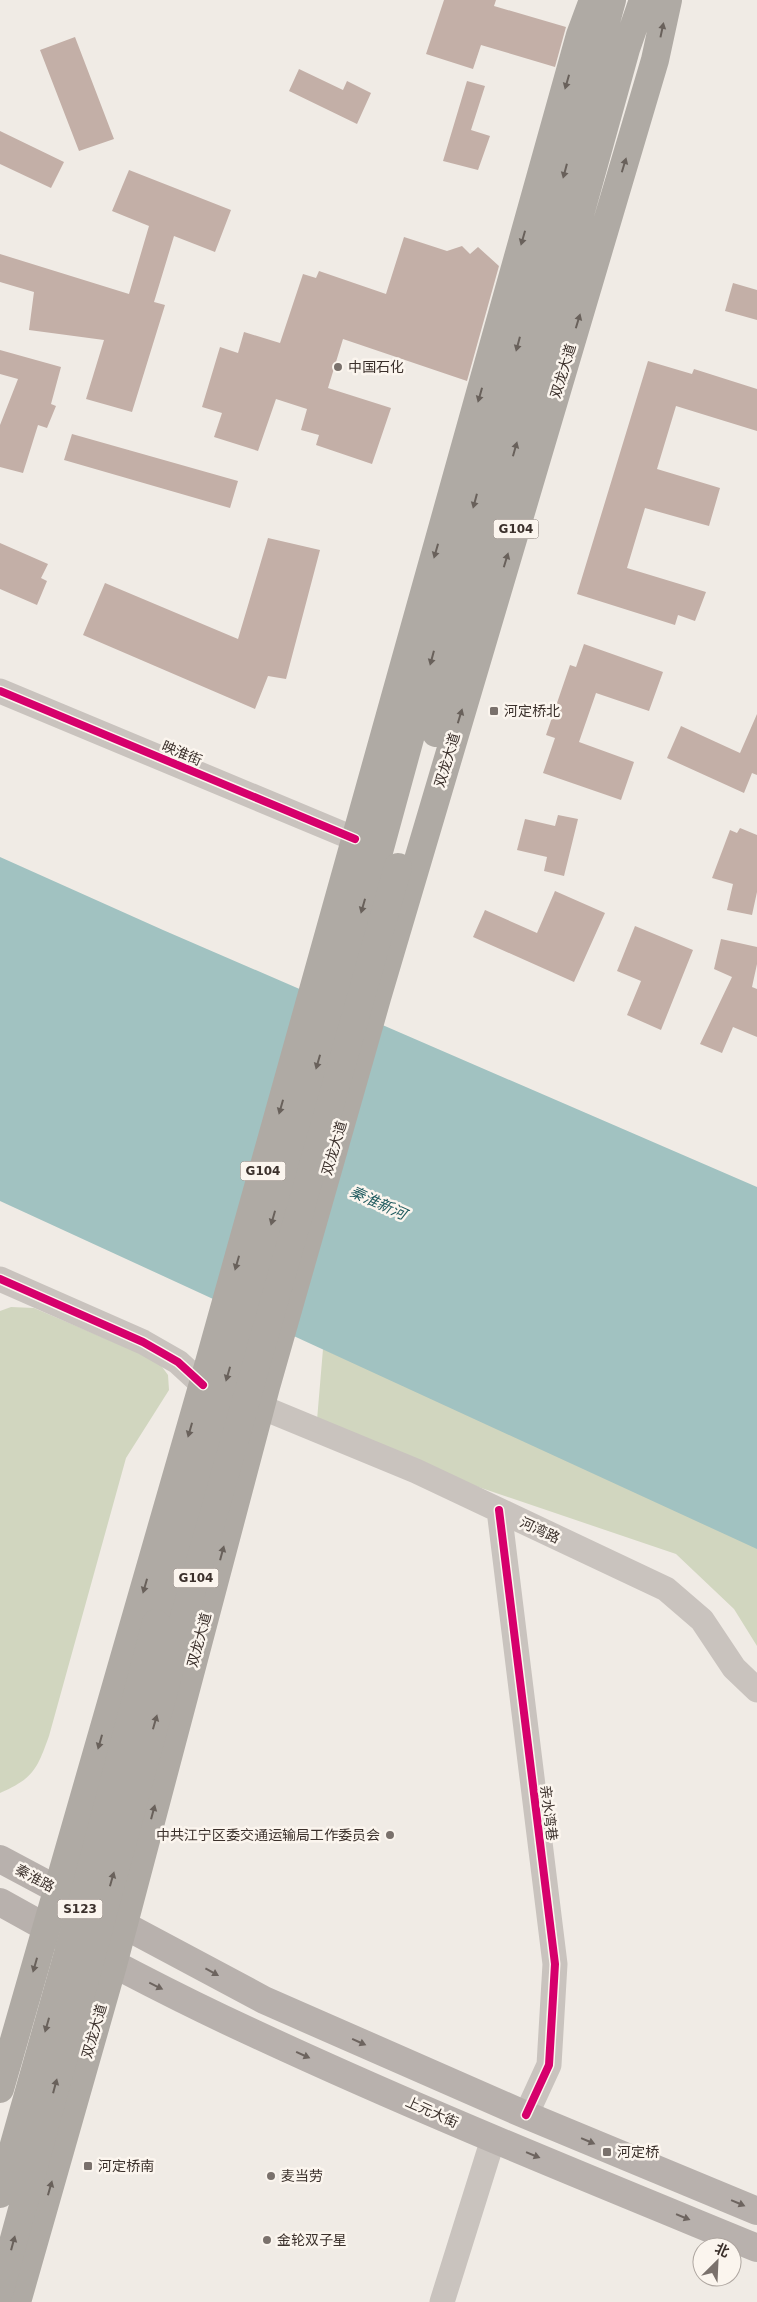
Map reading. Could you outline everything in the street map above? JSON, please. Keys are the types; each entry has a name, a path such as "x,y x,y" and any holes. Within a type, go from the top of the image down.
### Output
{"highway":[{"name":"G104","path":"0,2090 206,1375 580,35 593,0"},
{"name":"G104","path":"0,2290 183,1623 388,863 612,0"},
{"name":"G104","path":"156,1624 388,863 626,49 643,0"},
{"name":"双龙大道","path":"18,2302 113,1964 263,1397 376,998 655,60 668,0"},
{"name":"S123","path":"0,2194 78,1916 156,1624"}],"main road":[{"name":"秦淮路","path":"0,1860 123,1924"},
{"path":"0,1902 113,1964"},
{"path":"123,1924 264,2000 526,2115 757,2211"},
{"name":"上元大街","path":"113,1964 249,2031 493,2139 757,2248"}],"street":[{"name":"映淮街","path":"0,691 355,839"},
{"path":"0,1279 143,1342 206,1375"},
{"name":"河湾路","path":"263,1397 666,1589 702,1620 734,1668 757,1690"},
{"name":"亲水湾巷","path":"499,1510 555,1964 549,2065 526,2115"},
{"path":"442,2302 493,2139"}],"green space":[{"path":"11,1307 34,1308 144,1355 160,1364 168,1375 169,1390 126,1458 49,1736 41,1757 27,1777 0,1793 0,1311"},
{"path":"323,1349 757,1541 757,1646 734,1609 676,1554 316,1432"}],"water":[{"name":"秦淮新河","path":"0,857 163,930 757,1187 757,1549 0,1201"}],"building":[{"path":"444,0 496,0 494,6 566,27 555,67 481,45 473,69 426,54"},
{"path":"75,37 114,139 79,151 40,50"},
{"path":"299,69 343,90 347,81 371,93 357,124 289,91"},
{"path":"467,81 485,86 471,130 490,136 478,170 443,161"},
{"path":"0,131 64,162 51,188 0,164"},
{"path":"129,170 231,210 215,252 174,236 154,302 165,305 132,412 86,399 104,340 29,330 34,292 0,282 0,254 129,294 149,226 112,211"},
{"path":"404,237 447,251 462,246 470,254 478,247 499,266 467,381 343,339 328,388 391,408 372,464 316,445 319,435 301,430 307,409 276,399 258,451 214,437 222,413 202,407 220,347 238,353 244,332 280,343 303,274 316,278 319,271 386,294"},
{"path":"733,283 757,290 757,320 725,311"},
{"path":"0,350 61,367 51,404 56,406 47,428 38,425 23,473 0,467 0,425 18,379 0,374"},
{"path":"648,361 692,374 694,369 757,389 757,431 676,406 657,469 720,488 709,526 645,508 627,568 706,592 695,621 678,615 675,625 577,594"},
{"path":"72,434 238,481 230,508 64,460"},
{"path":"268,538 320,550 286,679 268,676 255,709 83,635 105,583 238,639"},
{"path":"0,543 48,564 41,578 47,581 37,605 0,589"},
{"path":"584,644 663,672 649,711 596,693 579,742 634,762 621,800 543,773 555,738 546,735 570,665 576,667"},
{"path":"757,714 757,775 752,773 744,793 667,758 681,726 740,753"},
{"path":"558,815 578,819 564,876 544,871 547,857 517,850 525,819 555,826"},
{"path":"740,828 757,835 757,892 752,915 727,910 733,884 712,878 730,830 737,833"},
{"path":"555,891 605,913 574,982 473,937 485,910 537,933"},
{"path":"635,926 693,950 661,1030 627,1015 641,981 617,971"},
{"path":"721,939 757,947 757,964 752,987 757,989 757,1037 733,1027 722,1053 700,1044 732,977 714,969"}],"cycle path":[{"path":"0,691 355,839"},
{"path":"0,1279 143,1342 178,1362 203,1385"},
{"path":"499,1510 555,1964 549,2065 526,2115"}],"place":[{"name":"中国石化","path":"338,367"},
{"name":"河定桥北","path":"494,711"},
{"name":"中共江宁区委交通运输局工作委员会","path":"390,1835"},
{"name":"河定桥","path":"607,2152"},
{"name":"河定桥南","path":"88,2166"},
{"name":"麦当劳","path":"271,2176"},
{"name":"金轮双子星","path":"267,2240"}]}
